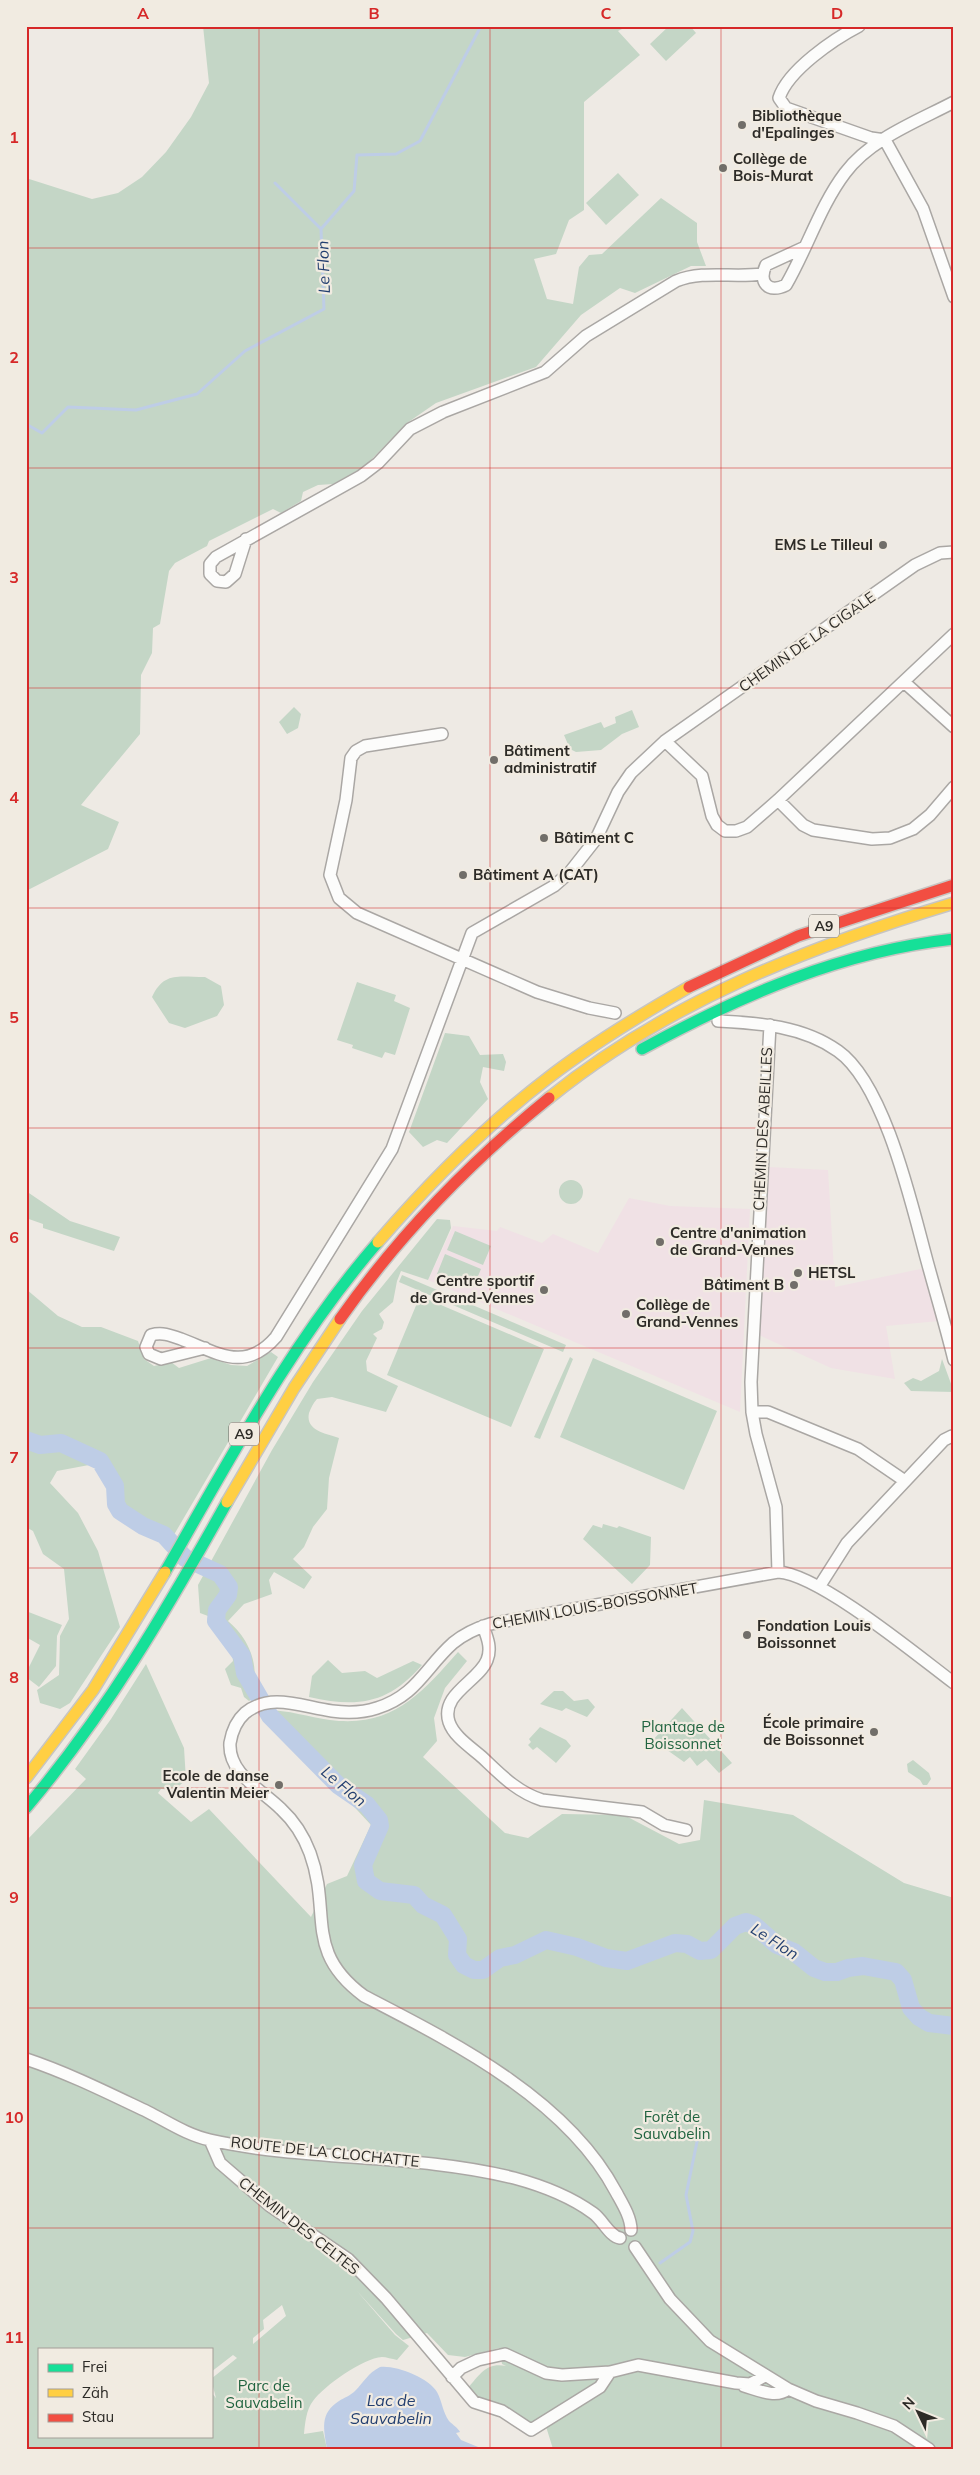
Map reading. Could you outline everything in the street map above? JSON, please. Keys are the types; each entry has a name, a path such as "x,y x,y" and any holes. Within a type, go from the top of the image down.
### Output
{"highway":[{"name":"A9","path":"26,1778 80,1707 136,1621 248,1426 301,1342 366,1254 432,1179 488,1126 539,1084 601,1040 674,995 725,968 803,934 954,885"},
{"name":"A9","path":"26,1808 96,1720 157,1624 297,1383 353,1302 401,1242 500,1139 564,1086 627,1043 683,1010 758,972 808,951 954,903"},
{"path":"634,1054 716,1011 792,979 876,953 920,943 954,939"},
{"path":"447,1193 505,1146 594,1079"}],"street":[{"path":"859,26 840,36 795,74 782,90 779,98 786,108 871,138 885,140"},
{"path":"804,247 766,265 762,274 764,282 769,287 778,289 786,285 835,188 846,171 861,156 885,140 954,102"},
{"path":"885,140 923,209 954,297"},
{"path":"246,539 361,476 378,463 410,429 443,412 546,372 586,336 676,281 691,275 702,274 744,276 762,274"},
{"name":"CHEMIN DE LA CIGALE","path":"205,1348 230,1358 244,1358 257,1354 267,1348 276,1337 392,1149 472,933 554,886 570,872 596,839 618,792 631,773 665,741 915,565 940,553 954,552"},
{"path":"665,741 702,776 712,816 717,825 725,831 736,831 747,826 778,800 954,634"},
{"path":"904,682 954,727"},
{"path":"442,734 365,746 356,751 351,758 346,800 330,875 338,898 357,913 551,997 615,1013"},
{"path":"778,800 803,825 813,830 872,839 890,838 913,829 930,816 954,787"},
{"path":"718,1021 770,1026 814,1038 840,1052 859,1073 876,1101 912,1205 954,1360"},
{"name":"CHEMIN DES ABEILLES","path":"770,1026 756,1254 751,1382 752,1412 774,1495 778,1572"},
{"path":"752,1412 768,1412 858,1449 906,1481"},
{"path":"819,1587 847,1543 944,1440 953,1434"},
{"name":"CHEMIN LOUIS-BOISSONNET","path":"631,2230 625,2210 609,2179 584,2143 565,2125 534,2099 455,2044 364,1996 352,1987 333,1966 327,1955 322,1927 319,1882 314,1864 303,1838 283,1810 238,1771 233,1762 230,1746 233,1729 239,1719 250,1709 270,1701 346,1713 376,1709 400,1699 454,1643 484,1626 778,1572 794,1574 819,1587 861,1614 954,1683"},
{"path":"484,1626 490,1646 487,1660 453,1698 448,1708 448,1722 456,1734 516,1789 529,1796 542,1800 642,1812 664,1826 686,1830"},
{"name":"ROUTE DE LA CLOCHATTE","path":"26,2059 148,2112 187,2133 210,2140 313,2153 400,2159 514,2178 575,2202 594,2214 615,2237 620,2238"},
{"name":"CHEMIN DES CELTES","path":"210,2140 220,2163 270,2206 348,2259 386,2298 474,2402 502,2411 532,2430 600,2387 610,2372"},
{"path":"631,2230 638,2237 635,2247 625,2248 620,2238 622,2234 631,2230"},
{"path":"635,2247 670,2299 710,2341 788,2389 816,2401 857,2412 894,2426 930,2449"},
{"path":"452,2377 461,2368 478,2360 504,2354 554,2374 610,2372 638,2365 750,2384 765,2376"},
{"path":"730,2382 773,2394 783,2393 788,2389"}],"shaded area":[{"name":"HETSL","path":"769,1167 828,1170 835,1287 925,1268 939,1321 886,1326 895,1379 831,1368 759,1335"},
{"name":"Collège de Grand-Vennes","path":"629,1198 670,1206 750,1209 740,1412 428,1280 453,1226 497,1231 500,1227 542,1243 553,1234 598,1253"}],"green space":[{"path":"203,26 628,26 618,31 640,55 584,102 584,210 569,220 556,254 534,259 547,299 573,304 579,267 589,255 602,254 661,198 697,223 697,242 706,266 691,266 635,293 620,288 581,315 536,367 436,403 407,423 364,467 333,484 318,485 303,492 301,501 281,513 273,509 209,541 207,546 175,563 169,571 160,624 153,628 152,653 141,675 140,734 81,805 119,822 108,849 26,891 26,178 92,199 118,193 142,177 166,152 191,117 209,83"},
{"path":"669,26 690,26 696,33 666,61 650,44"},
{"path":"618,173 639,195 606,225 586,203"},
{"path":"294,707 301,714 298,728 287,734 279,722"},
{"path":"632,710 639,727 622,734 601,750 576,752 570,749 564,735 601,722 604,728 616,723 615,717"},
{"path":"173,977 205,977 221,986 224,1005 217,1016 185,1028 169,1023 152,997 157,989 167,979"},
{"path":"357,982 396,995 394,1001 410,1008 395,1055 385,1052 382,1058 352,1048 353,1045 337,1040"},
{"path":"445,1033 469,1036 480,1055 503,1054 506,1062 504,1071 483,1067 480,1082 488,1099 447,1143 437,1140 423,1147 409,1132"},
{"path":"571,1180 576,1181 582,1187 582,1197 576,1203 571,1204 566,1203 560,1197 559,1192 560,1187 566,1181"},
{"path":"26,1191 70,1221 120,1237 114,1251 43,1228 43,1224 26,1218"},
{"path":"437,1219 450,1220 451,1228 428,1280 401,1271 393,1302 379,1314 384,1322 382,1329 373,1334 377,1338 366,1361 367,1371 398,1386 386,1412 332,1397 317,1399 309,1413 310,1424 314,1428 339,1438 329,1478 327,1509 313,1527 304,1547 293,1559 312,1577 304,1589 274,1572 269,1580 272,1594 244,1604 228,1621 241,1634 253,1658 255,1676 254,1685 251,1687 255,1697 249,1701 244,1697 241,1688 231,1685 225,1669 233,1661 232,1651 207,1622 208,1616 200,1613 198,1585 272,1450 313,1382 362,1311"},
{"path":"455,1231 491,1246 483,1265 447,1250"},
{"path":"445,1254 481,1269 473,1288 437,1274"},
{"path":"402,1275 566,1345 563,1352 399,1282"},
{"path":"26,1289 58,1316 82,1327 101,1327 138,1341 144,1359 154,1366 171,1362 179,1368 211,1358 231,1365 247,1366 271,1352 278,1357 168,1545 135,1526 107,1474 89,1465 57,1471 50,1483 78,1513 98,1551 120,1627 70,1703 60,1709 40,1703 37,1690 59,1675 60,1636 69,1619 64,1569 43,1554 33,1531 26,1527"},
{"path":"420,1296 544,1349 511,1427 387,1375"},
{"path":"570,1357 573,1359 540,1439 534,1437"},
{"path":"593,1358 717,1411 684,1490 560,1437"},
{"path":"942,1359 954,1392 911,1391 904,1383 913,1378 921,1381 939,1371"},
{"path":"603,1524 617,1528 619,1526 651,1537 650,1565 632,1584 583,1539 593,1525 602,1528"},
{"path":"26,1611 62,1625 57,1636 56,1666 39,1687 26,1677 26,1673 40,1645 26,1637"},
{"name":"Forêt de Sauvabelin","path":"458,1652 467,1661 445,1688 434,1718 437,1741 423,1757 505,1833 528,1838 562,1814 624,1815 679,1844 700,1840 704,1800 793,1815 904,1883 954,1898 954,2449 553,2449 544,2420 528,2424 479,2400 468,2388 484,2370 499,2365 506,2366 502,2364 499,2348 465,2357 448,2355 427,2333 403,2340 357,2291 395,2335 409,2346 397,2360 382,2357 355,2367 326,2388 313,2401 307,2413 304,2434 323,2431 327,2449 26,2449 26,1841 86,1779 75,1769 111,1719 146,1664 184,1748 186,1780 174,1790 161,1789 158,1793 191,1822 209,1809 311,1917 327,1884 347,1876 371,1825 293,1741 271,1724 265,1714 266,1710 290,1712 330,1720 352,1721 371,1719 403,1705 431,1681","holes":["282,2305 286,2316 253,2344 253,2338 264,2329 263,2320"]},
{"path":"328,1660 342,1673 365,1671 377,1678 413,1661 422,1665 397,1688 371,1700 343,1702 309,1697 312,1676"},
{"path":"554,1691 563,1691 574,1701 588,1699 595,1707 587,1717 566,1708 562,1711 540,1704"},
{"name":"Plantage de Boissonnet","path":"682,1708 732,1763 719,1773 706,1759 697,1766 690,1757 684,1762 653,1740"},
{"path":"540,1727 566,1740 571,1746 556,1763 537,1747 533,1750 528,1745 531,1742 529,1739"},
{"path":"913,1760 929,1773 931,1779 927,1785 923,1785 920,1780 908,1772 907,1764"}],"water":[{"name":"Lac de Sauvabelin","path":"380,2367 403,2370 427,2382 437,2392 447,2418 460,2432 456,2433 461,2440 483,2449 327,2449 324,2422 328,2411 353,2392 369,2375"}],"waterway":[{"name":"Le Flon","path":"26,424 42,433 68,407 136,410 197,394 245,351 324,309 321,229 354,191 357,155 396,154 420,141 481,26"},
{"path":"275,183 321,229"},
{"name":"Le Flon","path":"26,1440 40,1445 61,1443 100,1461 115,1486 116,1504 120,1511 143,1526 164,1535 185,1558 220,1574 229,1587 228,1595 217,1610 216,1621 242,1656 245,1673 270,1716 338,1785 367,1805 379,1820 380,1826 363,1865 366,1881 380,1891 414,1895 423,1905 443,1915 458,1939 457,1955 464,1965 474,1970 483,1970 500,1958 515,1955 546,1940 577,1947 606,1958 627,1961 675,1943 687,1944 700,1951 711,1950 735,1926 746,1922 754,1925 777,1945 794,1952 814,1968 825,1972 837,1972 863,1966 896,1972 903,1980 911,2008 919,2017 929,2023 954,2026"},
{"path":"660,2263 690,2242 693,2231 686,2195 698,2137"}],"traffic: fast":[{"path":"642,1049 754,994 832,965 912,945 954,939"},
{"path":"165,1572 238,1444 290,1360 347,1280 378,1242"},
{"path":"26,1808 83,1735 134,1660 227,1502"}],"traffic: slow":[{"path":"549,1098 595,1064 642,1033 691,1005 793,958 846,938 954,903"},
{"path":"378,1242 459,1155 525,1096 599,1042 689,987"},
{"path":"227,1502 294,1388 340,1319"},
{"path":"26,1778 93,1690 165,1572"}],"traffic: jam":[{"path":"689,987 798,936 954,885"},
{"path":"340,1319 386,1258 437,1201 491,1148 549,1098"}],"place":[{"name":"Bibliothèque d'Epalinges","path":"742,125"},
{"name":"Collège de Bois-Murat","path":"723,168"},
{"name":"EMS Le Tilleul","path":"883,545"},
{"name":"Bâtiment administratif","path":"494,760"},
{"name":"Bâtiment C","path":"544,838"},
{"name":"Bâtiment A (CAT)","path":"463,875"},
{"name":"Centre d'animation de Grand-Vennes","path":"660,1242"},
{"name":"HETSL","path":"798,1273"},
{"name":"Bâtiment B","path":"794,1285"},
{"name":"Centre sportif de Grand-Vennes","path":"544,1290"},
{"name":"Collège de Grand-Vennes","path":"626,1314"},
{"name":"Fondation Louis Boissonnet","path":"747,1635"},
{"name":"École primaire de Boissonnet","path":"874,1732"},
{"name":"Ecole de danse Valentin Meier","path":"279,1785"}],"park label":[{"name":"Parc de Sauvabelin","path":"264,2394"}]}
